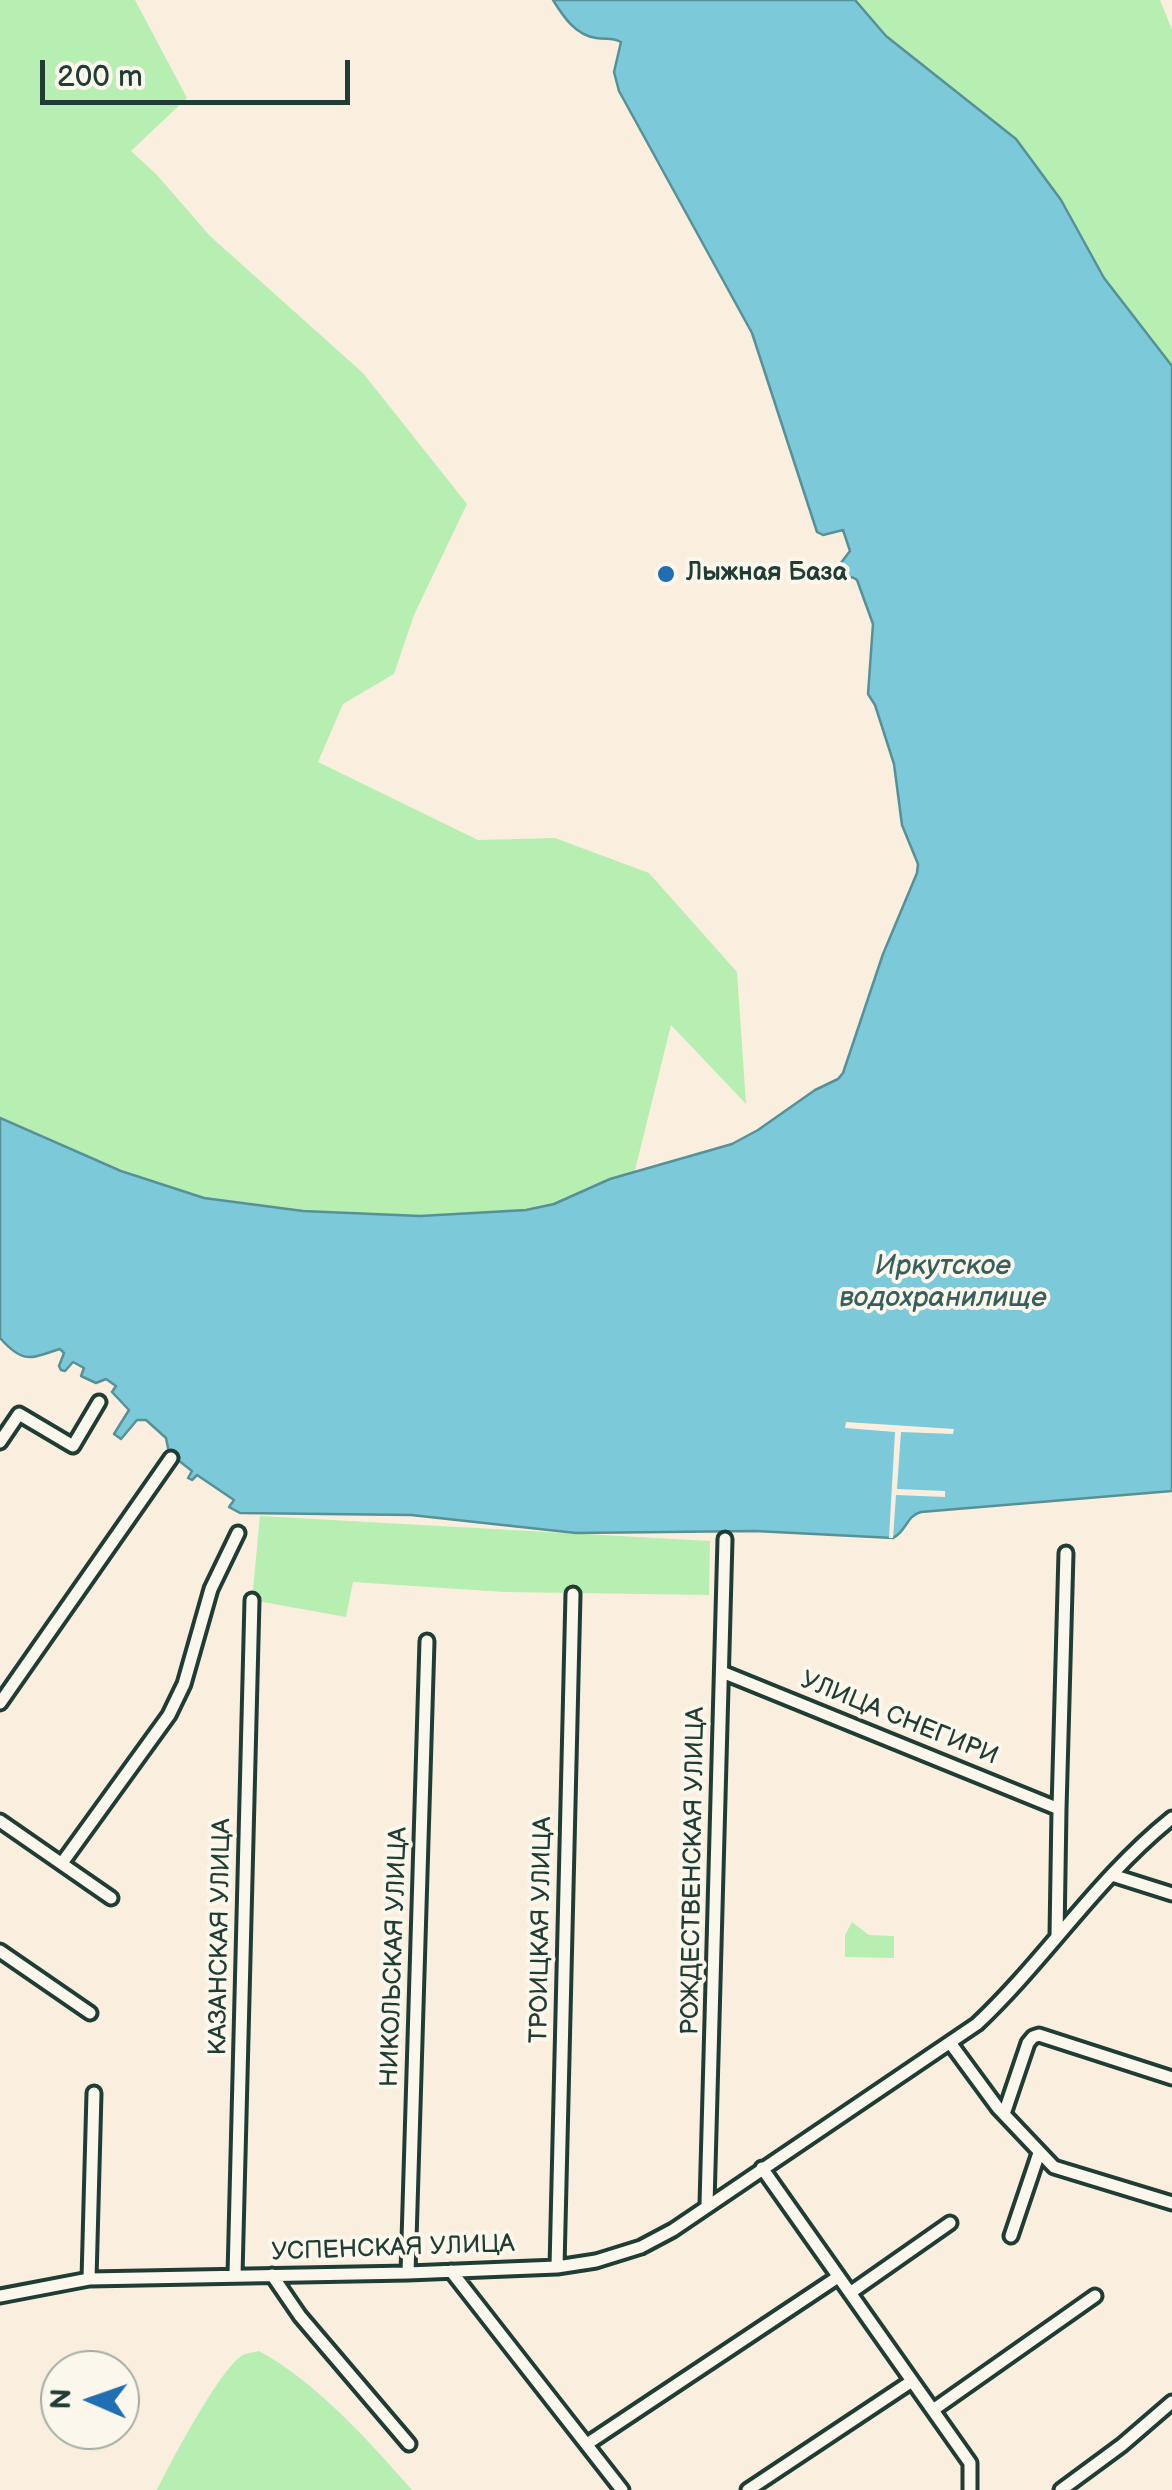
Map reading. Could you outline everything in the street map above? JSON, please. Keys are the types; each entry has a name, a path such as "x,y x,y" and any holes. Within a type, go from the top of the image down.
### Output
{"street":[{"path":"0,1442 19,1414 73,1446 99,1402"},
{"path":"0,1703 170,1458"},
{"path":"62,1863 168,1715 184,1684 211,1589 238,1534"},
{"name":"РОЖДЕСТВЕНСКАЯ УЛИЦА","path":"708,2204 725,1539"},
{"path":"1057,1936 1066,1553"},
{"name":"ТРОИЦКАЯ УЛИЦА","path":"557,2266 572,1594"},
{"name":"КАЗАНСКАЯ УЛИЦА","path":"235,2276 252,1600"},
{"name":"НИКОЛЬСКАЯ УЛИЦА","path":"408,2273 426,1641"},
{"name":"УЛИЦА СНЕГИРИ","path":"722,1672 1060,1808"},
{"name":"УСПЕНСКАЯ УЛИЦА","path":"0,2296 89,2279 557,2266 596,2262 640,2247 674,2230 951,2044 1013,1990 1083,1904 1172,1818"},
{"path":"0,1821 112,1898"},
{"path":"1112,1874 1172,1894"},
{"path":"0,1951 90,2012"},
{"path":"1004,2114 1028,2043 1039,2035 1172,2078"},
{"path":"951,2044 1004,2114 1054,2167 1172,2203"},
{"path":"89,2279 94,2092"},
{"path":"1011,2236 1038,2153"},
{"path":"762,2168 970,2463 970,2490"},
{"path":"850,2292 950,2223"},
{"path":"452,2271 622,2490"},
{"path":"272,2275 300,2316 409,2444"},
{"path":"587,2444 838,2277"},
{"path":"932,2410 1095,2296"},
{"path":"748,2490 912,2381"},
{"path":"1061,2490 1172,2402"}],"green space":[{"path":"0,0 135,0 187,98 131,151 210,236 363,373 467,504 414,615 394,674 343,704 318,762 478,840 555,838 649,873 737,972 746,1104 671,1025 634,1174 553,1204 503,1213 411,1215 270,1209 234,1205 173,1189 0,1118"},
{"path":"855,0 1160,0 1172,30 1172,366 1104,278 1061,200 1016,139 886,36"},
{"path":"260,1516 710,1541 709,1595 504,1592 353,1582 346,1617 252,1600"},
{"path":"852,1922 869,1935 894,1936 894,1958 845,1957 845,1935"},
{"path":"259,2351 321,2396 412,2490 157,2490 222,2377 243,2355"}],"water":[{"name":"Иркутское водохранилище","path":"553,0 855,0 886,36 1016,139 1061,200 1104,278 1172,366 1172,1491 921,1512 893,1538 755,1531 576,1533 411,1515 240,1513 229,1507 234,1500 197,1475 192,1480 188,1478 192,1471 169,1453 166,1438 146,1420 137,1420 121,1439 114,1434 129,1410 112,1392 116,1386 106,1379 96,1383 81,1376 84,1368 73,1362 65,1371 61,1370 64,1353 60,1349 22,1356 0,1338 0,1118 121,1171 204,1198 303,1211 420,1216 526,1210 554,1204 610,1179 732,1144 843,1073 918,864 902,825 894,764 868,694 873,624 857,580 840,574 837,568 850,551 843,530 823,535 817,532 752,333 619,91 614,72 621,42 582,33"}],"pier":[{"path":"846,1422 954,1429 953,1434 901,1432 897,1489 945,1491 945,1497 896,1495 893,1538 889,1538 895,1432 845,1428"}],"place":[{"name":"Лыжная База","path":"666,574"}]}
